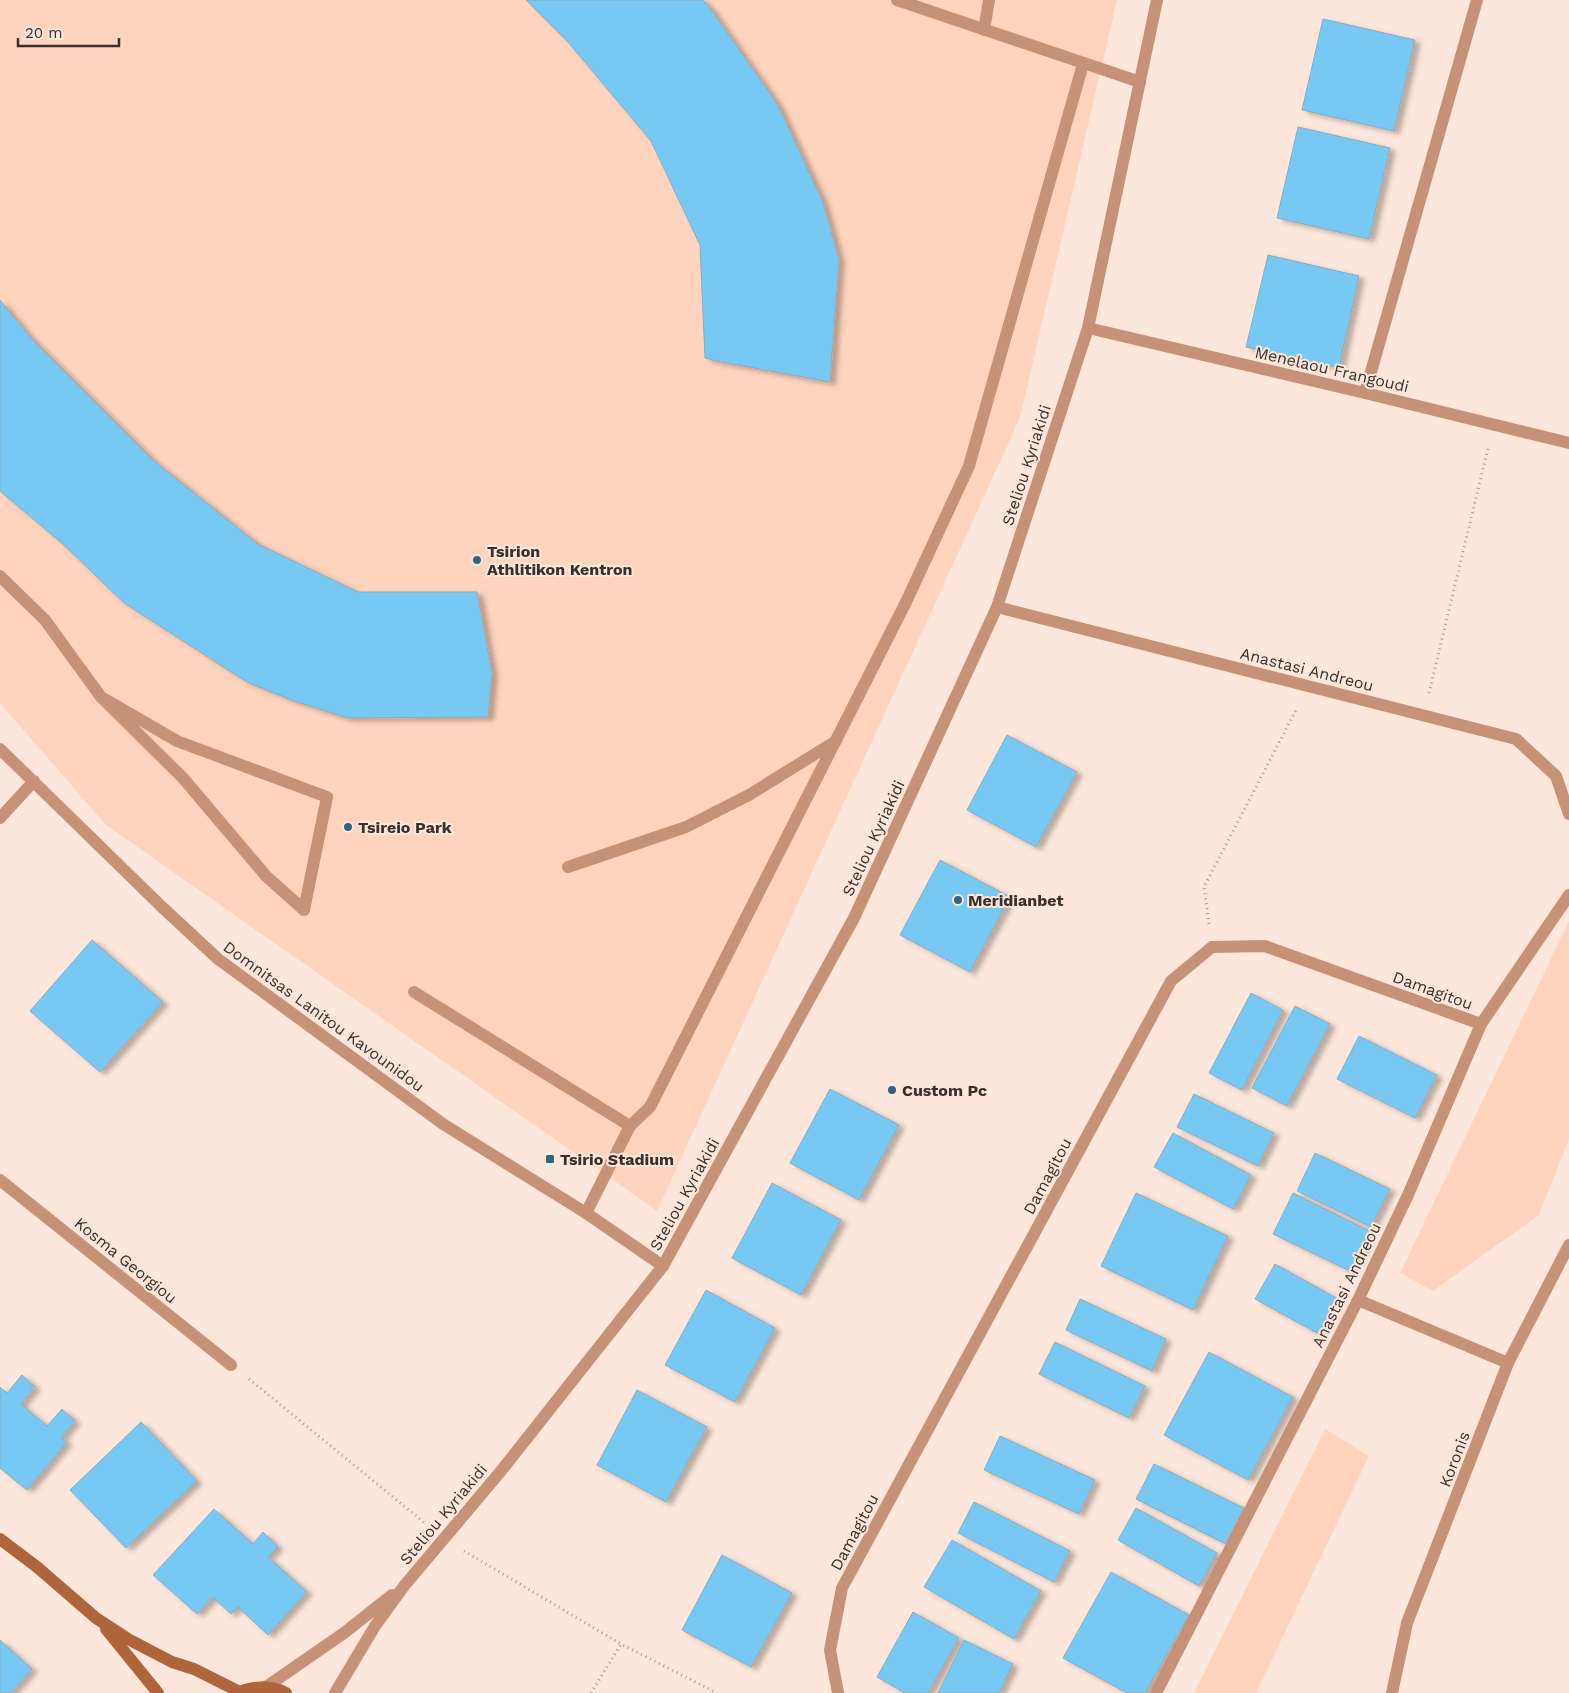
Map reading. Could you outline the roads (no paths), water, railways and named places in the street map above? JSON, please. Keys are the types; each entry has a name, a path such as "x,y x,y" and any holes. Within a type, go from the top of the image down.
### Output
{"main road":[{"path":"0,1539 96,1618 128,1639 159,1655 194,1669 238,1692 266,1687 286,1693"},
{"path":"96,1618 158,1693"}],"street":[{"path":"897,0 1140,82"},
{"path":"984,30 989,0"},
{"name":"Steliou Kyriakidi","path":"336,1693 375,1626 404,1586 501,1471 663,1266 854,918 997,607 1088,328 1157,0"},
{"path":"1365,393 1477,0"},
{"path":"586,1213 630,1126 650,1107 906,602 969,466 1083,64"},
{"name":"Menelaou Frangoudi","path":"1088,328 1569,443"},
{"path":"0,576 45,620 101,697 183,778 266,876 304,910 327,797 177,741 101,697"},
{"name":"Anastasi Andreou","path":"997,607 1516,739 1556,776 1569,814"},
{"path":"568,867 686,827 749,795 836,741"},
{"name":"Domnitsas Lanitou Kavounidou","path":"0,748 162,907 218,959 443,1124 586,1213 663,1266"},
{"path":"0,818 34,780"},
{"name":"Anastasi Andreou","path":"1156,1693 1358,1300 1408,1195 1481,1024 1569,895"},
{"name":"Damagitou","path":"838,1693 830,1650 842,1588 1171,981 1212,946 1265,946 1481,1024"},
{"path":"414,992 630,1126"},
{"name":"Kosma Georgiou","path":"0,1180 231,1365"},
{"name":"Koronis","path":"1392,1693 1407,1623 1508,1363 1569,1245"},
{"path":"1358,1300 1508,1363"},
{"name":"Steliou Kyriakidi","path":"266,1687 344,1632 404,1586"}],"place":[{"name":"Tsirion Athlitikon Kentron","path":"477,560"},
{"name":"Tsireio Park","path":"348,827"},
{"name":"Meridianbet","path":"958,900"},
{"name":"Custom Pc","path":"892,1090"},
{"name":"Tsirio Stadium","path":"550,1159"}]}
